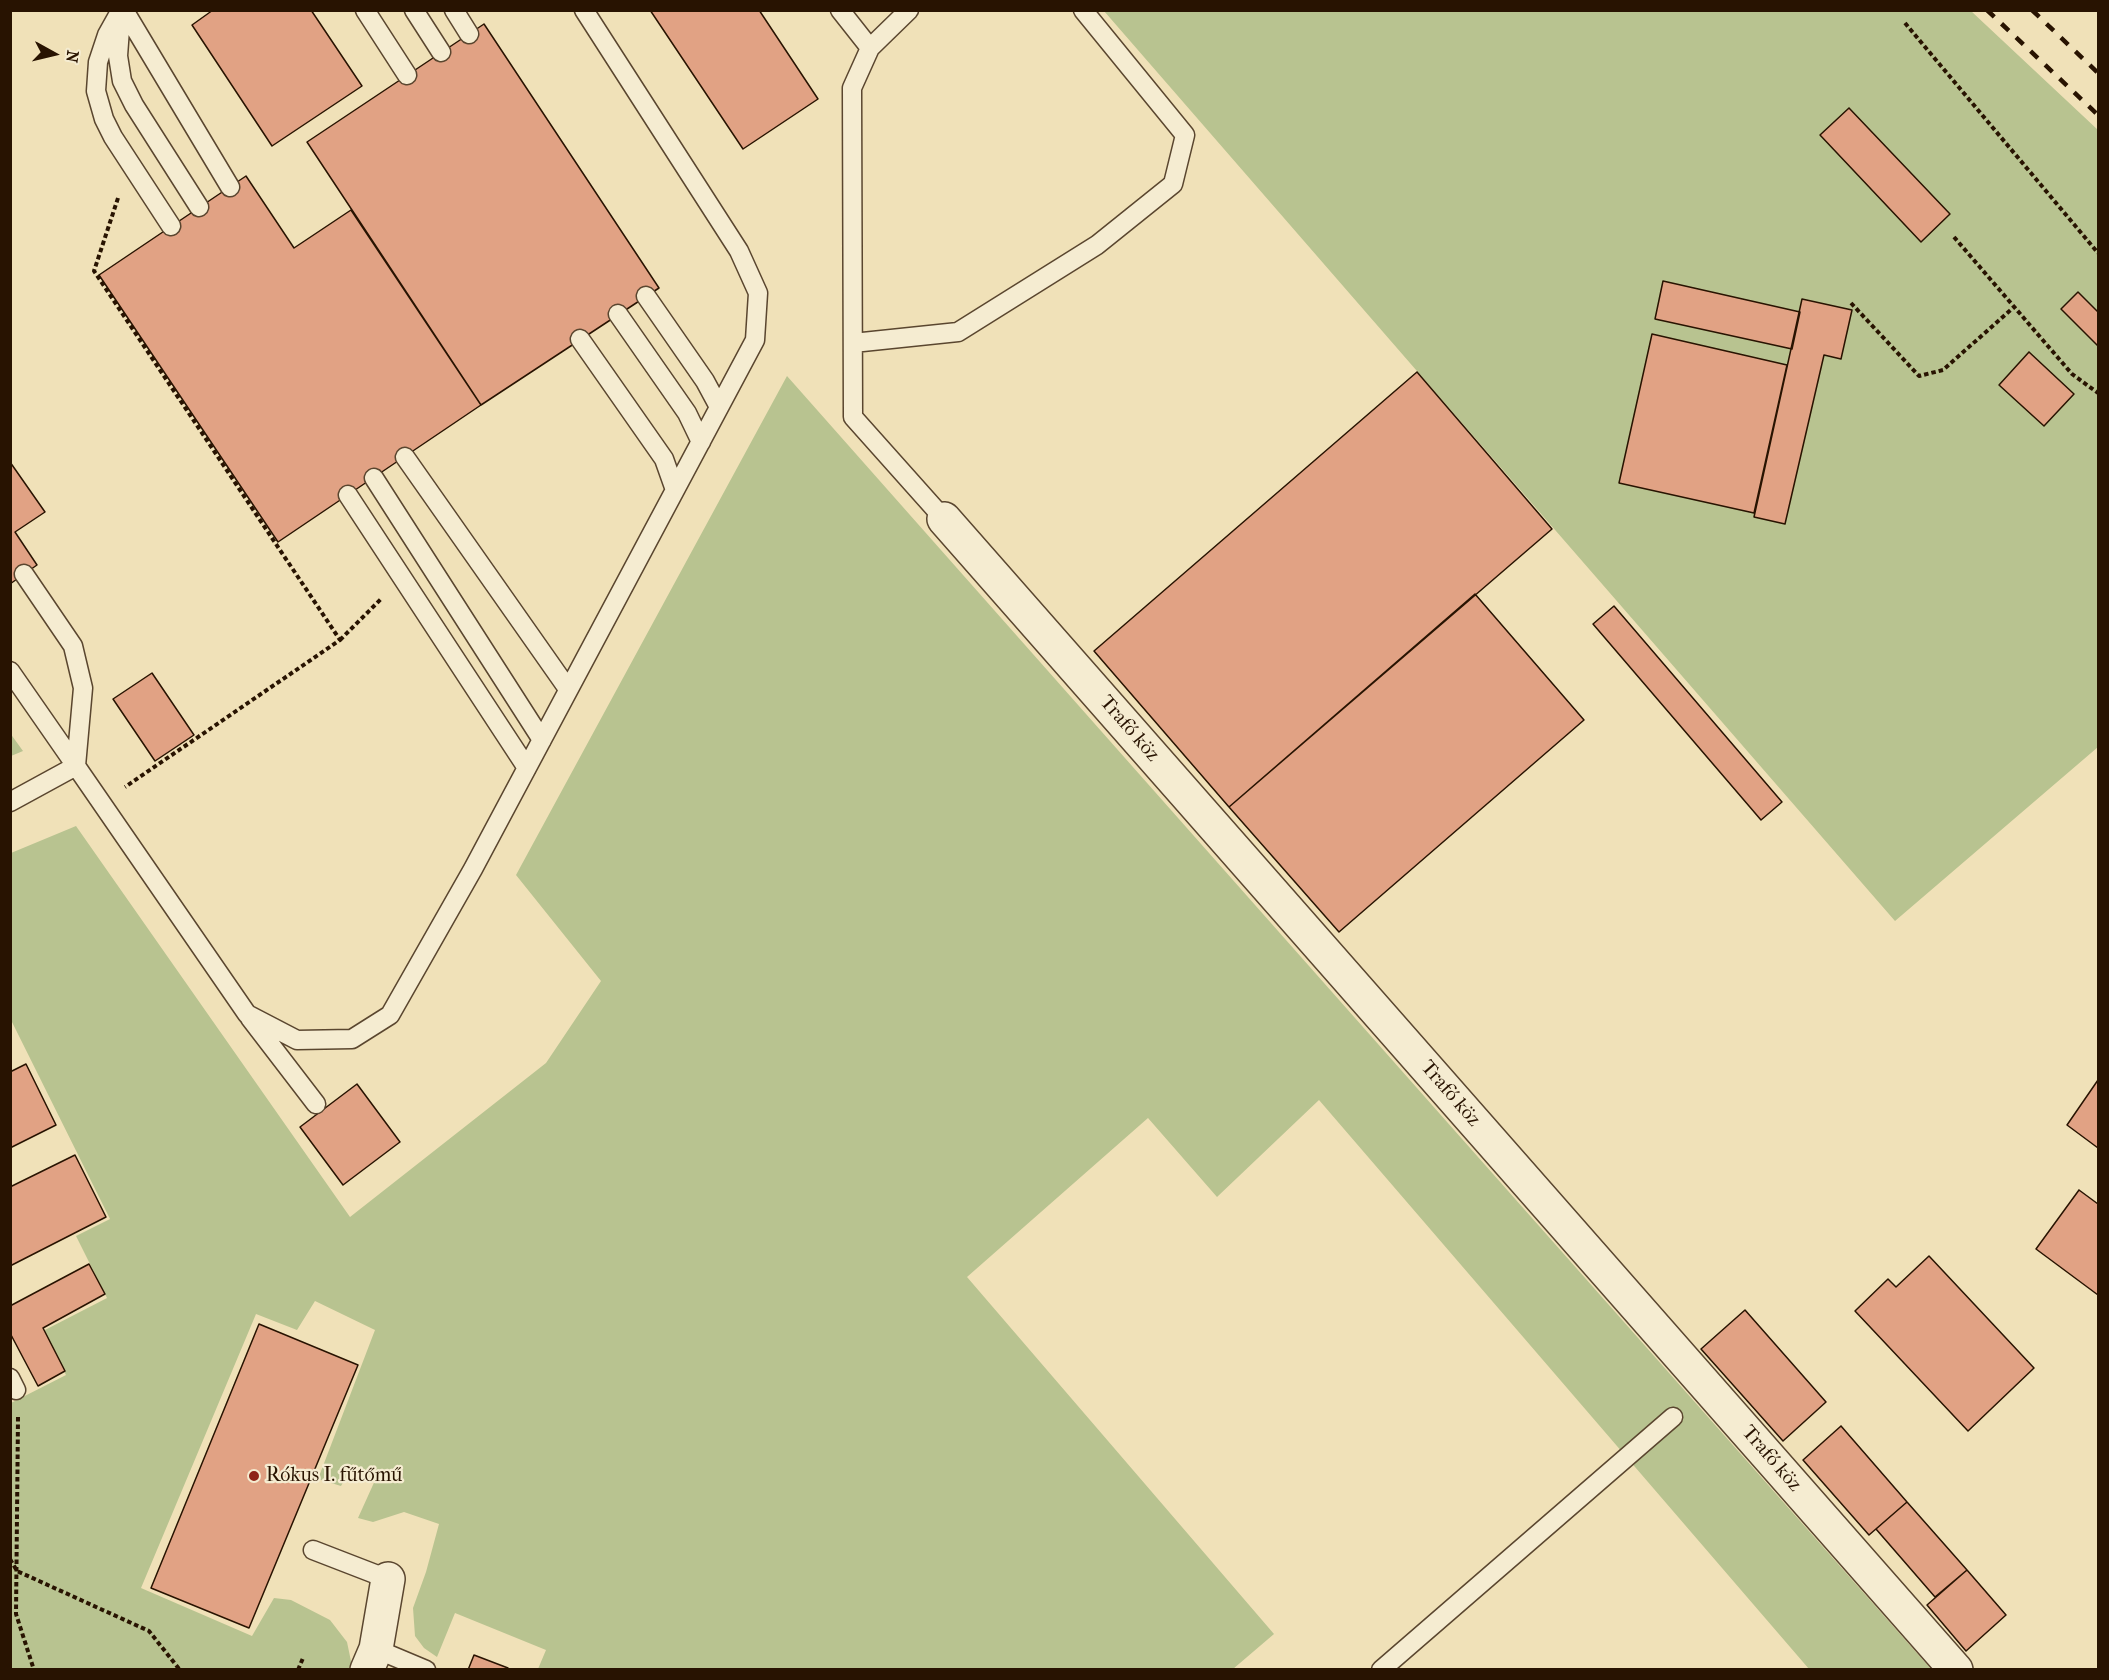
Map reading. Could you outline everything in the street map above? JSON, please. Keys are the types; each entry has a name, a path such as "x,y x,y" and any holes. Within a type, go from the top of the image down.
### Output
{"street":[{"name":"Trafó köz","path":"944,519 1956,1670"},
{"path":"371,1659 388,1579"}],"lane":[{"path":"122,10 106,35 98,62 96,91 104,119 113,137 171,226"},
{"path":"122,10 230,186"},
{"path":"122,10 118,56 122,81 134,105 199,207"},
{"path":"366,10 407,75"},
{"path":"414,10 441,52"},
{"path":"454,10 469,34"},
{"path":"247,1014 297,1040 352,1039 390,1015 473,869 755,340 758,293 739,251 584,10"},
{"path":"840,10 870,48"},
{"path":"909,10 870,48 852,88 853,417 944,519"},
{"path":"853,343 958,332 1097,245 1173,184 1185,135 1083,10"},
{"path":"646,296 705,381 719,407"},
{"path":"618,314 687,413 701,442"},
{"path":"580,339 664,459 675,490"},
{"path":"405,457 568,689"},
{"path":"374,478 542,740"},
{"path":"348,495 527,768"},
{"path":"24,574 73,646 83,688 76,765"},
{"path":"10,671 247,1014 316,1104"},
{"path":"10,802 76,765"},
{"path":"1381,1670 1673,1417"},
{"path":"313,1550 388,1579"},
{"path":"371,1659 426,1670"}],"path":[{"path":"1905,23 2098,253"},
{"path":"131,164 94,271 340,640"},
{"path":"1954,237 2072,374 2098,393"},
{"path":"1851,303 1919,375 1943,370 2014,307"},
{"path":"101,802 340,640 402,578"},
{"path":"15,1392 16,1614 34,1670"},
{"path":"10,1559 17,1571 149,1631 180,1670"},
{"path":"298,1670 303,1658"}],"green space":[{"path":"1104,11 1971,11 2098,130 2098,747 1895,921"},
{"path":"787,376 1931,1669 1809,1669 1319,1100 1217,1197 1148,1118 967,1277 1274,1634 1233,1669 538,1669 546,1650 455,1613 437,1657 424,1648 415,1636 413,1608 439,1524 404,1512 373,1522 358,1518 377,1476 353,1464 341,1486 318,1479 375,1330 315,1301 297,1330 256,1314 141,1588 252,1636 274,1598 291,1600 330,1620 347,1642 352,1666 350,1669 11,1669 11,1403 66,1375 43,1331 107,1298 76,1236 110,1219 11,1020 11,853 76,826 350,1217 546,1063 601,981 516,875"},
{"path":"10,733 23,751 11,756 10,756"}],"building":[{"path":"213,10 311,10 362,86 272,146 192,25"},
{"path":"650,10 759,10 818,99 743,149"},
{"path":"484,24 659,288 481,405 307,142"},
{"path":"1849,108 1950,214 1921,242 1820,135"},
{"path":"246,176 294,248 351,210 481,405 278,542 99,275"},
{"path":"1663,281 1800,312 1792,349 1655,319"},
{"path":"2078,292 2098,312 2098,346 2061,309"},
{"path":"1802,299 1852,310 1841,359 1824,355 1785,524 1754,517"},
{"path":"1652,334 1787,365 1754,513 1619,483"},
{"path":"2029,352 2074,394 2044,426 1999,385"},
{"path":"1417,372 1552,529 1229,807 1094,651"},
{"path":"10,462 45,512 15,532 37,565 10,584"},
{"path":"1475,594 1584,720 1339,932 1229,807"},
{"path":"1614,606 1782,802 1761,820 1593,624"},
{"path":"152,673 194,735 155,761 113,699"},
{"path":"26,1064 56,1125 10,1148 10,1072"},
{"path":"2098,1080 2098,1148 2067,1125"},
{"path":"357,1084 400,1142 343,1185 300,1127"},
{"path":"75,1155 106,1217 10,1266 10,1187"},
{"path":"2079,1190 2098,1204 2098,1295 2036,1249"},
{"path":"1929,1256 2034,1368 1968,1431 1855,1311 1888,1279 1896,1287"},
{"path":"89,1264 105,1294 43,1328 65,1371 38,1386 10,1333 10,1306"},
{"path":"1745,1310 1826,1402 1783,1441 1701,1349"},
{"name":"Rókus I. fűtőmű","path":"259,1324 358,1365 249,1628 151,1588"},
{"path":"1841,1426 1907,1502 1869,1535 1803,1460"},
{"path":"1907,1502 1967,1570 1935,1597 1876,1529"},
{"path":"1967,1570 2006,1615 1966,1651 1927,1605"},
{"path":"474,1655 508,1668 507,1670 468,1670"}],"railway":[{"path":"1987,10 2098,115"},
{"path":"2032,10 2098,73"}],"place":[{"name":"Rókus I. fűtőmű","path":"254,1476"}]}
